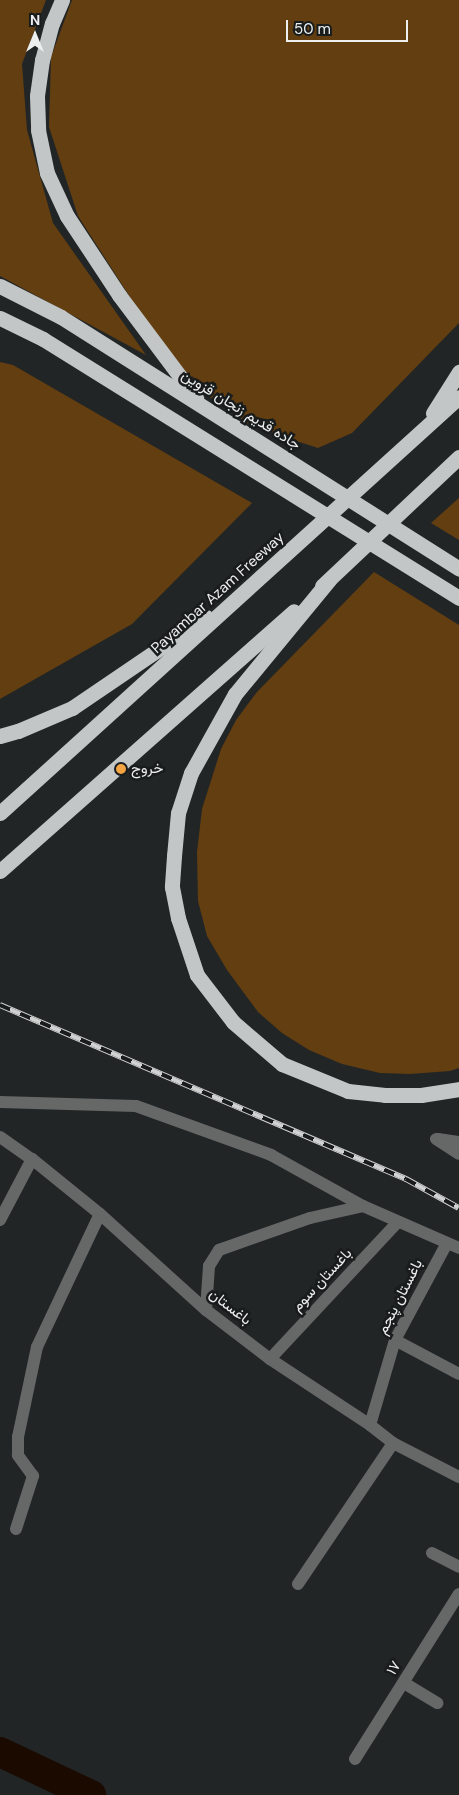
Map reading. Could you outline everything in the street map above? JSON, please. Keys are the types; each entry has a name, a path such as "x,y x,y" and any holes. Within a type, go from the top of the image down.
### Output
{"highway":[{"path":"62,0 52,23 42,60 37,96 38,130 47,173 67,216 119,295 202,406"},
{"name":"جاده قدیم زنجان قزوین","path":"0,286 61,317 459,569"},
{"path":"0,318 43,340 459,598"},
{"path":"0,331 43,340"},
{"path":"422,429 459,372"},
{"name":"Payambar Azam Freeway","path":"0,813 255,584 459,397"},
{"path":"0,871 329,580 459,457"},
{"path":"329,580 235,694 191,774 178,813 175,839 172,887 178,918 198,975 233,1022 282,1064 348,1091 385,1095 421,1095 459,1090"},
{"path":"0,736 18,731 72,708 255,584"}],"street":[{"path":"0,1102 136,1106 271,1155 397,1223 459,1248"},
{"name":"باغستان","path":"0,1137 32,1158 100,1214 206,1310 270,1359 370,1425 393,1443 459,1477"},
{"path":"459,1142 436,1139 459,1154"},
{"path":"0,1220 32,1158"},
{"path":"206,1310 209,1266 219,1250 310,1218 363,1206"},
{"path":"16,1529 32,1476 18,1455 18,1437 37,1347 100,1214"},
{"name":"باغستان سوم","path":"270,1359 397,1223"},
{"name":"باغستان پنجم","path":"370,1425 394,1340 447,1243"},
{"path":"394,1340 459,1374"},
{"path":"298,1584 393,1443"},
{"path":"432,1553 459,1568"},
{"name":"۱۷","path":"355,1759 459,1594"},
{"path":"404,1683 436,1702"}],"shaded area":[{"path":"0,0 46,0 22,64 27,130 53,223 146,355 0,276"},
{"path":"72,0 459,0 459,323 352,433 318,448 253,427 210,397 184,370 137,308 78,216 49,127 51,57"},
{"path":"0,362 13,365 252,503 132,624 0,699"},
{"path":"459,498 459,540 431,523"},
{"path":"374,572 459,625 459,1068 450,1071 410,1074 380,1073 342,1064 309,1050 282,1033 258,1012 227,970 207,936 198,901 197,852 202,809 221,749 236,720 257,692"}],"waterway":[{"path":"0,1752 91,1795"}],"railway":[{"path":"0,1005 406,1179 459,1208"}],"place":[{"name":"خروج","path":"121,769"}]}
